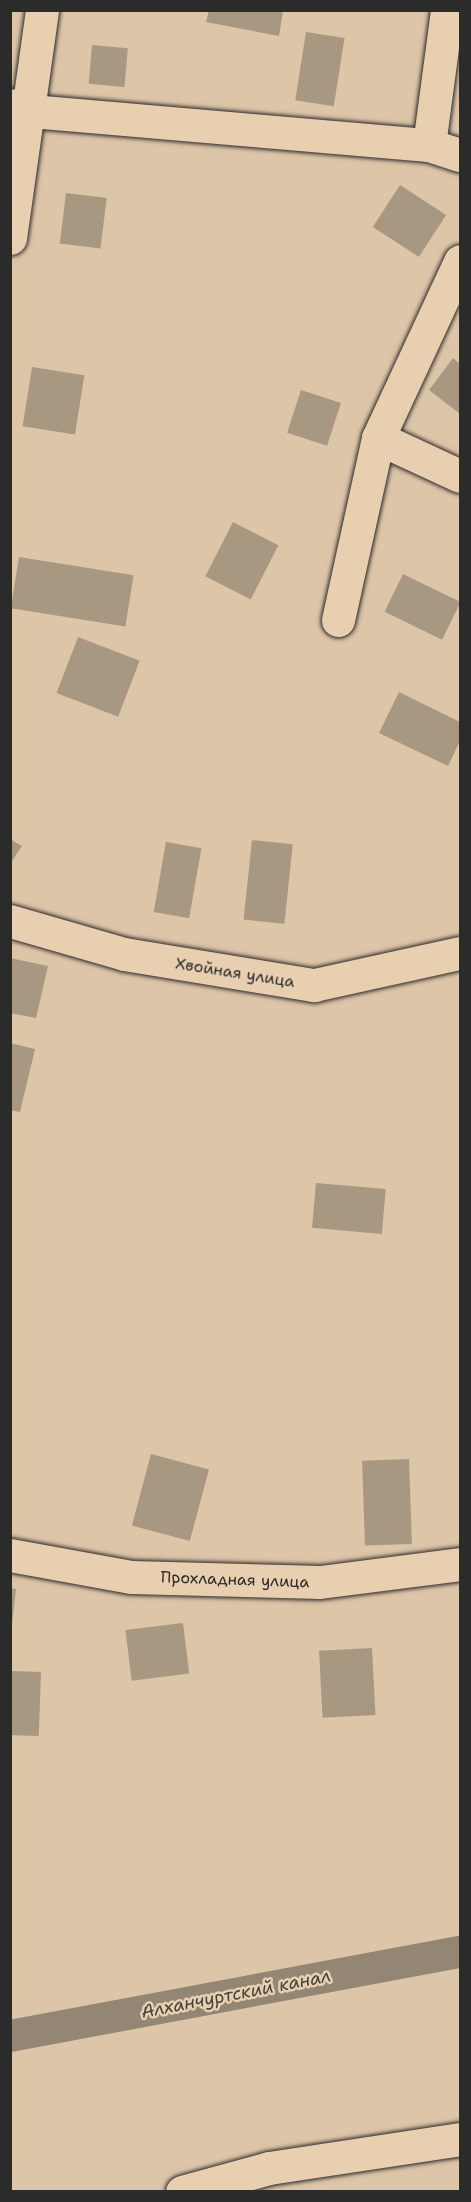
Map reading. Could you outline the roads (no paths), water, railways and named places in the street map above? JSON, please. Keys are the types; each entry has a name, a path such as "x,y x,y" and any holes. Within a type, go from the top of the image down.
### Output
{"street":[{"path":"10,238 21,108 42,10"},
{"path":"429,146 447,10"},
{"path":"21,108 429,146 460,155"},
{"path":"338,620 378,438 460,261"},
{"path":"378,438 460,476"},
{"name":"Хвойная улица","path":"10,921 124,954 314,985 460,953"},
{"name":"Прохладная улица","path":"10,1555 131,1577 320,1582 460,1564"},
{"path":"182,2192 269,2168 460,2139"}],"waterway":[{"name":"Алханчуртский канал","path":"10,2036 460,1952"}]}
